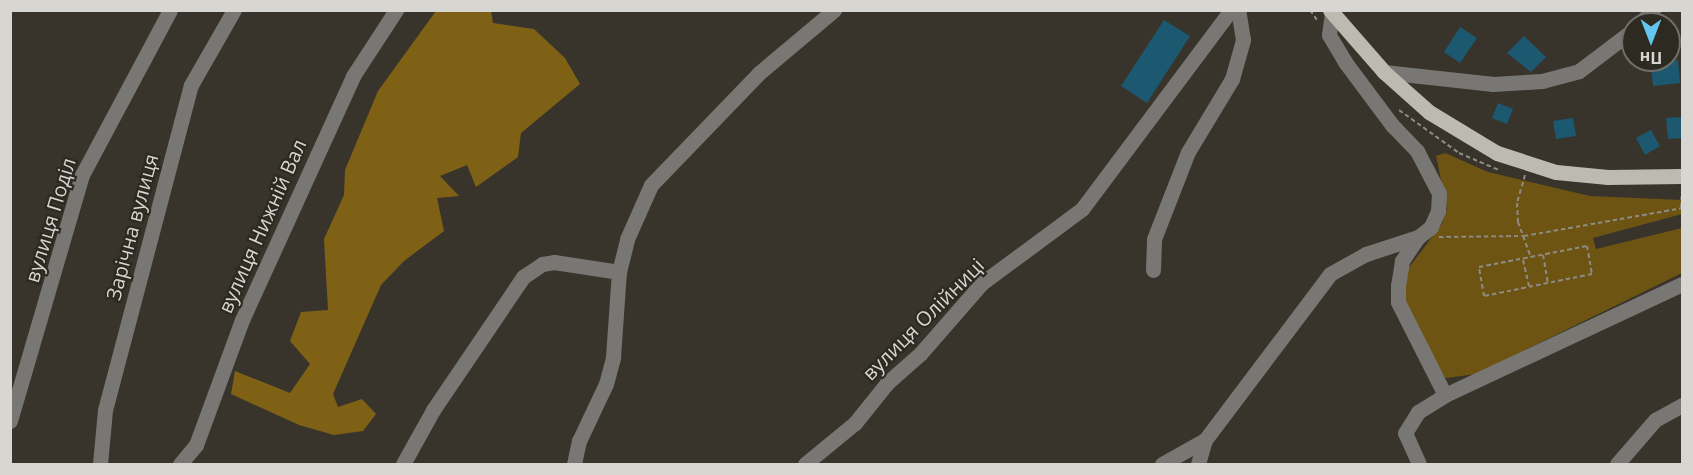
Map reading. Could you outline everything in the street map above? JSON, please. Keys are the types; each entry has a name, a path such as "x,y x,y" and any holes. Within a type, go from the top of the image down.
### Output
{"main road":[{"path":"1331,12 1384,72 1428,112 1497,153 1556,172 1608,177 1683,176"}],"street":[{"name":"вулиця Поділ","path":"10,421 82,175 170,10"},
{"name":"Зарічна вулиця","path":"100,465 105,410 191,85 234,10"},
{"name":"вулиця Нижній Вал","path":"180,465 196,445 242,320 353,76 396,10"},
{"path":"574,465 579,441 606,384 614,357 619,272 627,240 651,185 759,73 834,10"},
{"name":"вулиця Олійниці","path":"805,465 855,423 886,383 921,354 982,283 1082,209 1231,10"},
{"path":"1153,270 1154,240 1188,152 1232,79 1243,40 1238,10"},
{"path":"1331,12 1329,35 1345,62 1432,175 1438,193 1438,211 1431,227 1418,237 1402,261 1398,302 1445,395"},
{"path":"1384,72 1493,84 1542,81 1579,71 1621,39"},
{"path":"1162,465 1204,440 1330,274 1366,254 1418,237"},
{"path":"403,465 433,410 523,277 542,264 554,262 619,272"},
{"path":"1419,465 1407,442 1408,424 1418,412 1445,395 1683,284"},
{"path":"1617,465 1656,420 1683,405"},
{"path":"1198,464 1204,440"}],"path":[{"path":"1525,176 1517,203 1531,257"},
{"path":"1418,237 1524,236 1682,208 1682,187"},
{"path":"1587,246 1592,274 1484,296 1479,267 1531,257 1587,246"},
{"path":"1543,255 1548,283"},
{"path":"1523,259 1529,287"}],"shaded area":[{"path":"436,11 491,11 493,23 534,29 565,58 580,84 521,133 518,157 476,187 467,165 440,176 459,196 437,198 444,231 404,261 381,285 333,394 338,407 362,399 376,414 363,431 334,435 299,425 231,394 235,371 290,393 310,364 290,341 301,312 328,310 324,239 344,195 345,170 378,91"},
{"path":"1445,153 1488,172 1590,196 1682,200 1682,214 1593,238 1596,249 1682,228 1682,273 1476,374 1446,378 1436,369 1404,304 1407,270 1442,224 1447,208 1436,156"}],"building":[{"path":"1164,20 1190,36 1147,103 1121,86"},
{"path":"1460,27 1477,38 1460,63 1444,52"},
{"path":"1524,36 1546,57 1531,72 1507,53"},
{"path":"1652,72 1679,72 1680,83 1653,86"},
{"path":"1498,103 1513,109 1507,124 1492,118"},
{"path":"1683,117 1683,138 1668,139 1666,118"},
{"path":"1573,118 1576,136 1556,139 1553,121"},
{"path":"1651,130 1660,146 1645,155 1636,138"}]}
